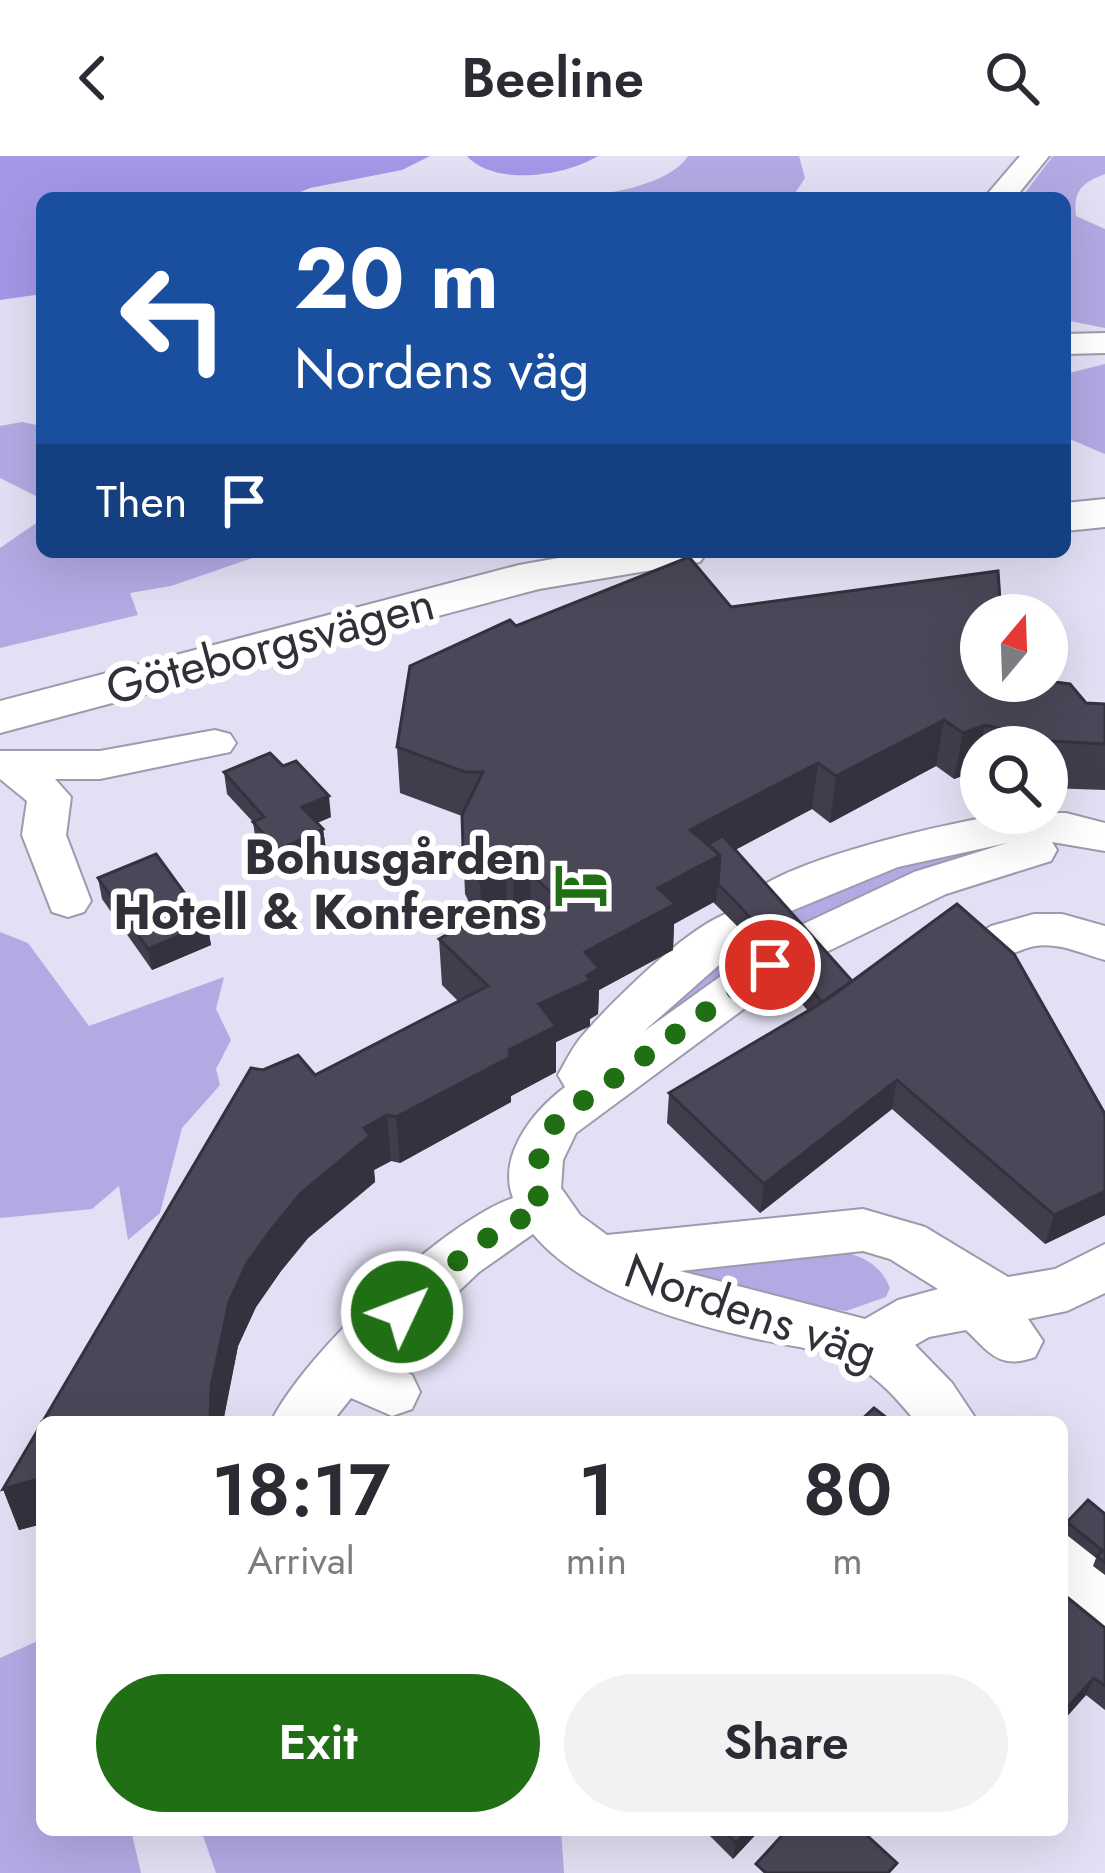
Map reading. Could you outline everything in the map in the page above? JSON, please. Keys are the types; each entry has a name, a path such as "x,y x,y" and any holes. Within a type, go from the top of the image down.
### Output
{"main road":[{"path":"1074,509 1105,485"},
{"name":"Göteborgsvägen","path":"0,682 386,580 499,558"},
{"name":"Göteborgsvägen","path":"4,749 536,575 645,558"}],"street":[{"path":"1004,192 1035,156"},
{"path":"1071,344 1105,343"},
{"path":"4,749 100,765 215,743"},
{"path":"4,749 49,797 44,835 68,901"},
{"path":"596,1090 584,1075 615,1029 750,915 864,861 973,835 1058,826 1082,828 1103,837"},
{"path":"304,1416 321,1388 368,1379 446,1293 472,1246 506,1223 542,1210 534,1187 543,1142 558,1119 596,1090 784,956 930,883 1036,850 1103,837"},
{"path":"994,946 1016,931 1039,928 1105,944"},
{"name":"Nordens väg","path":"542,1210 577,1244 600,1258 728,1310 831,1329 869,1345 912,1374 944,1416"},
{"path":"600,1258 863,1230 906,1242 996,1314"},
{"path":"869,1345 916,1316 996,1314 1091,1292"},
{"path":"1068,1563 1105,1598"}],"shaded area":[{"path":"0,156 430,156 402,170 300,192 36,192 36,295 0,300"},
{"path":"467,156 598,156 567,169 511,175 494,172"},
{"path":"688,156 799,156 805,178 796,192 612,192 649,183"},
{"path":"1053,156 1105,156 1105,174 1081,189 1075,207 1076,216 1105,229 1105,328 1071,321 1071,192 1026,192"},
{"path":"1105,364 1105,454 1071,440 1071,372"},
{"path":"36,425 36,496 0,478 0,426"},
{"path":"36,523 36,558 253,558 171,586 130,593 138,615 0,648 0,548"},
{"path":"1045,836 762,950 641,1035 650,1017 738,937 838,887 904,865"},
{"path":"0,932 28,943 89,1026 224,977 216,1009 231,1040 216,1069 220,1085 182,1128 160,1213 128,1240 119,1186 92,1209 0,1218"},
{"path":"840,1251 876,1268 890,1288 886,1297 846,1311 729,1291 686,1274 693,1268"},
{"path":"36,1642 36,1836 132,1836 141,1873 0,1873 0,1658"},
{"path":"203,1836 561,1836 564,1873 216,1873"}],"building":[{"path":"686,558 731,607 998,571 1000,594 960,594 960,702 1068,702 1070,684 1086,703 1105,704 1105,744 1068,742 1068,726 960,726 960,731 944,720 836,776 818,763 690,830 720,855 658,888 675,904 585,952 599,968 587,976 591,980 539,1004 556,1026 509,1050 510,1057 396,1117 387,1115 364,1128 370,1136 301,1193 274,1226 247,1263 229,1302 211,1387 210,1416 46,1416 251,1068 263,1070 298,1055 315,1075 488,986 439,939 507,901 525,919 561,902 530,873 513,878 506,871 480,881 463,848 462,815 483,772 465,772 397,747 410,666 510,620 516,626"},
{"path":"270,753 283,766 296,761 329,796 302,807 323,829 278,850 253,822 264,817 224,772"},
{"path":"723,836 852,981 822,1002 718,884 720,855 708,844"},
{"path":"156,854 207,924 148,949 98,878"},
{"path":"957,904 1014,954 1105,1114 1105,1191 1054,1215 897,1080 764,1184 669,1093 828,999"},
{"path":"36,1433 36,1480 3,1489"},
{"path":"1088,1500 1105,1514 1105,1563 1097,1556 1103,1551 1068,1521"},
{"path":"1068,1598 1105,1628 1105,1686 1094,1678 1068,1706"},
{"path":"782,1836 868,1836 897,1863 888,1873 766,1873 756,1864"}],"place":[{"name":"Bohusgården Hotell & Konferens","path":"581,885"}],"route":[{"path":"402,1312 472,1246 506,1223 542,1210 534,1187 536,1166 543,1142 558,1119 770,965"}]}
